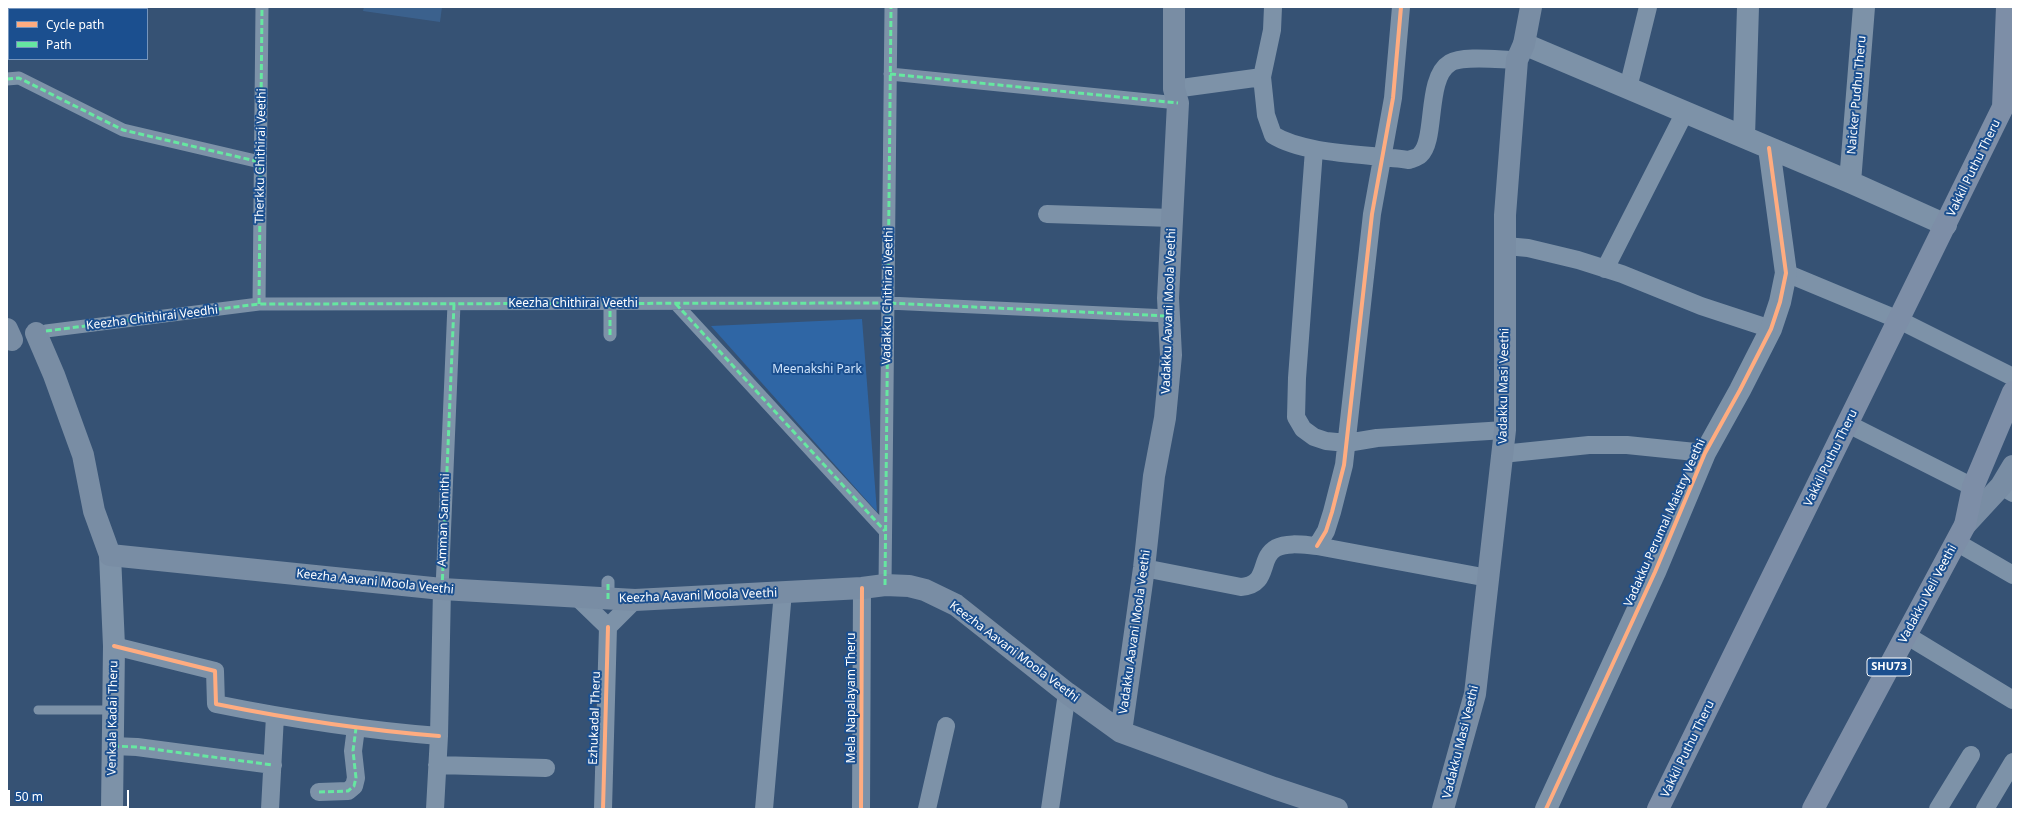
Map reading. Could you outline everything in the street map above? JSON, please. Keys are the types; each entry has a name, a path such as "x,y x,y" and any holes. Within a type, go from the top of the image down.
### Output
{"main road":[{"name":"Vadakku Aavani Moola Veethi","path":"1121,732 1144,568 1154,476 1165,418 1171,355 1168,316 1176,96 1174,7"},
{"name":"Vadakku Masi Veethi","path":"1444,809 1475,694 1505,430 1506,215 1521,52 1531,7"},
{"path":"2007,7 2008,108"},
{"name":"Vakkil Puthu Theru","path":"1658,809 1946,225 2008,108"},
{"path":"41,332 54,375 83,455 94,511 110,555"},
{"name":"Vadakku Veli Veethi","path":"1813,809 1961,534 1973,487 2013,392"},
{"path":"1961,534 2007,490 2013,466"},
{"name":"Keezha Aavani Moola Veethi","path":"110,555 442,589 577,597 608,590 635,600 862,588 885,585 909,586 925,590 956,605 1067,693 1121,732 1274,788 1337,809"}],"street":[{"name":"Therkku Chithirai Veethi","path":"259,304 262,7"},
{"name":"Vadakku Chithirai Veethi","path":"885,585 891,7"},
{"path":"1272,7 1272,30 1262,77 1266,115 1273,135 1287,142 1314,150 1409,160 1421,154 1426,143 1436,87 1444,69 1450,63 1521,52 1628,88 1850,182 1946,225"},
{"path":"1317,546 1326,530 1332,512 1344,465 1371,222 1393,98 1401,7"},
{"path":"1628,88 1648,7"},
{"path":"1744,137 1748,7"},
{"name":"Naicker Pudhu Theru","path":"1850,182 1864,7"},
{"path":"890,74 1176,96 1262,77"},
{"path":"7,79 19,78 123,130 260,162"},
{"path":"1605,269 1685,112"},
{"name":"Vadakku Perumal Maistry Veethi","path":"1546,809 1655,572 1705,453 1771,328 1780,302 1786,273 1769,148"},
{"path":"1314,150 1296,416 1303,429 1314,437 1326,441 1347,443 1377,438 1505,430"},
{"path":"1047,214 1172,218"},
{"path":"1506,246 1528,248 1571,258 1605,269 1700,306 1771,328"},
{"path":"1786,273 1899,320 2013,377"},
{"name":"Keezha Chithirai Veethi","path":"259,304 888,303 1168,316"},
{"name":"Keezha Chithirai Veedhi","path":"41,332 259,304"},
{"name":"Amman Sannithi","path":"435,809 439,736 442,589 454,304"},
{"path":"610,304 610,335"},
{"path":"676,304 885,531"},
{"path":"8,337 41,332"},
{"path":"1848,424 1973,487"},
{"path":"1502,454 1589,444 1627,445 1705,453"},
{"path":"1961,534 2013,575"},
{"path":"1144,568 1241,587 1249,586 1253,585 1260,577 1269,556 1275,548 1290,544 1317,546 1488,578"},
{"name":"Venkala Kadai Theru","path":"110,555 114,646 112,809"},
{"name":"Mela Napalayam Theru","path":"861,809 862,588"},
{"path":"764,809 783,592"},
{"path":"577,597 608,627 635,600"},
{"name":"Ezhukadal Theru","path":"603,809 608,627"},
{"path":"1906,636 2013,700"},
{"path":"114,646 216,671 216,704 275,716 356,728 439,736"},
{"path":"1050,809 1067,693"},
{"path":"270,809 275,716"},
{"path":"927,809 946,726"},
{"path":"320,792 348,791 354,786 356,778 353,750 356,728"},
{"path":"113,746 137,747 273,766"},
{"path":"1938,809 1971,755"},
{"path":"1986,809 2013,762"},
{"path":"437,765 546,768"}],"lane":[{"path":"38,710 113,710"}],"green space":[{"name":"Meenakshi Park","path":"862,319 877,512 711,326"}],"shaded area":[{"path":"364,7 442,7 440,22 363,11"}],"marked path":[{"path":"259,304 262,7"},
{"path":"885,585 891,7"},
{"path":"890,74 1178,103"},
{"path":"7,79 19,78 123,130 260,162"},
{"path":"46,331 259,304 888,303 1168,316"},
{"path":"442,589 454,304"},
{"path":"610,304 610,335"},
{"path":"676,304 885,531"},
{"path":"608,582 608,599"},
{"path":"319,792 348,791 354,786 356,778 353,751 356,728"},
{"path":"113,746 137,747 273,765"}],"cycle path":[{"path":"1317,546 1326,531 1344,465 1372,214 1393,98 1401,7"},
{"path":"1546,809 1655,572 1705,453 1740,390 1771,329 1780,302 1786,273 1769,148"},
{"path":"861,809 862,588"},
{"path":"603,809 608,627"},
{"path":"114,646 215,671 216,704 327,723 383,731 439,736"}]}
